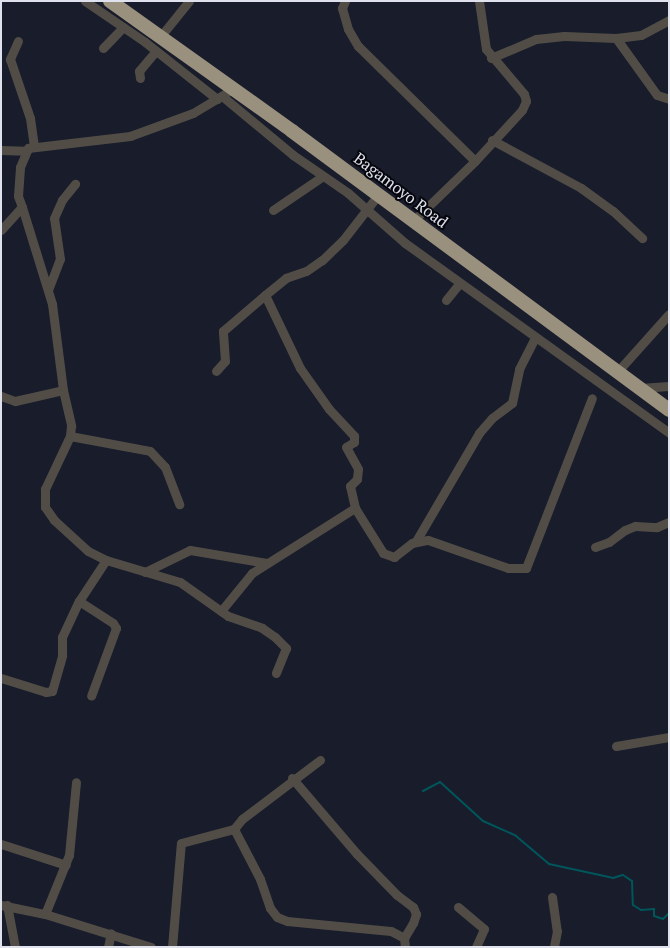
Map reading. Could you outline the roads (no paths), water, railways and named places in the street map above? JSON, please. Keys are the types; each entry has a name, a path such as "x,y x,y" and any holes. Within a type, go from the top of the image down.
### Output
{"highway":[{"name":"Bagamoyo Road","path":"110,1 158,44 224,95 378,195 669,410"}],"street":[{"path":"85,1 123,27 158,44"},
{"path":"140,78 139,71 190,1"},
{"path":"344,1 342,8 348,30 358,46 475,161"},
{"path":"413,221 475,161 492,140 522,110 526,101 524,94 490,58 483,40 479,1"},
{"path":"490,58 536,39 564,36 616,38 641,35 669,20"},
{"path":"103,48 123,27"},
{"path":"616,38 657,95 669,99"},
{"path":"18,41 12,50 10,59 30,118 29,149 18,191 48,290 55,320 62,390 71,426 70,436 45,488 45,507 71,536 106,560 180,582 221,611 262,628 286,648 276,673"},
{"path":"2,48 12,50"},
{"path":"1,150 29,149 130,136 193,113 224,95 366,209 405,243 599,386 669,433"},
{"path":"492,140 581,188 614,212 642,238"},
{"path":"273,210 323,176"},
{"path":"48,290 60,260 54,218 62,200 75,184"},
{"path":"216,371 223,367 225,361 223,331 281,281 322,260 378,195"},
{"path":"1,230 22,207"},
{"path":"446,300 460,283"},
{"path":"265,295 300,368 329,409 354,436 354,442 346,446 358,469 357,479 350,486 355,508 374,542 386,556 398,555 416,541 479,433 492,418 512,404 518,369 535,337"},
{"path":"618,371 669,314"},
{"path":"548,497 599,386"},
{"path":"640,388 669,386"},
{"path":"1,396 15,401 62,390"},
{"path":"416,541 428,540 515,570 526,568 592,398"},
{"path":"70,436 150,451 165,467 179,504"},
{"path":"221,611 237,588 267,563 355,508"},
{"path":"595,547 609,542 624,530 635,526 657,528 669,522"},
{"path":"144,572 190,550 267,563"},
{"path":"1,678 46,692 52,691 62,655 62,637 79,602 106,560"},
{"path":"79,602 113,623 116,628 91,696"},
{"path":"616,746 669,737"},
{"path":"172,947 181,843 234,829 242,818 292,778 320,760"},
{"path":"234,829 277,916 295,922 391,931 405,943 416,914 414,907 397,895 357,854 292,778"},
{"path":"45,914 66,866 76,782"},
{"path":"1,844 66,866"},
{"path":"552,897 557,931 554,947"},
{"path":"15,947 4,905 45,914 151,947"},
{"path":"458,907 484,928 476,947"},
{"path":"108,947 111,933"}],"waterway":[{"path":"423,791 440,782 483,821 516,836 549,864 613,878 623,875 632,881 633,905 641,910 654,909 654,916 663,919 669,913"}]}
